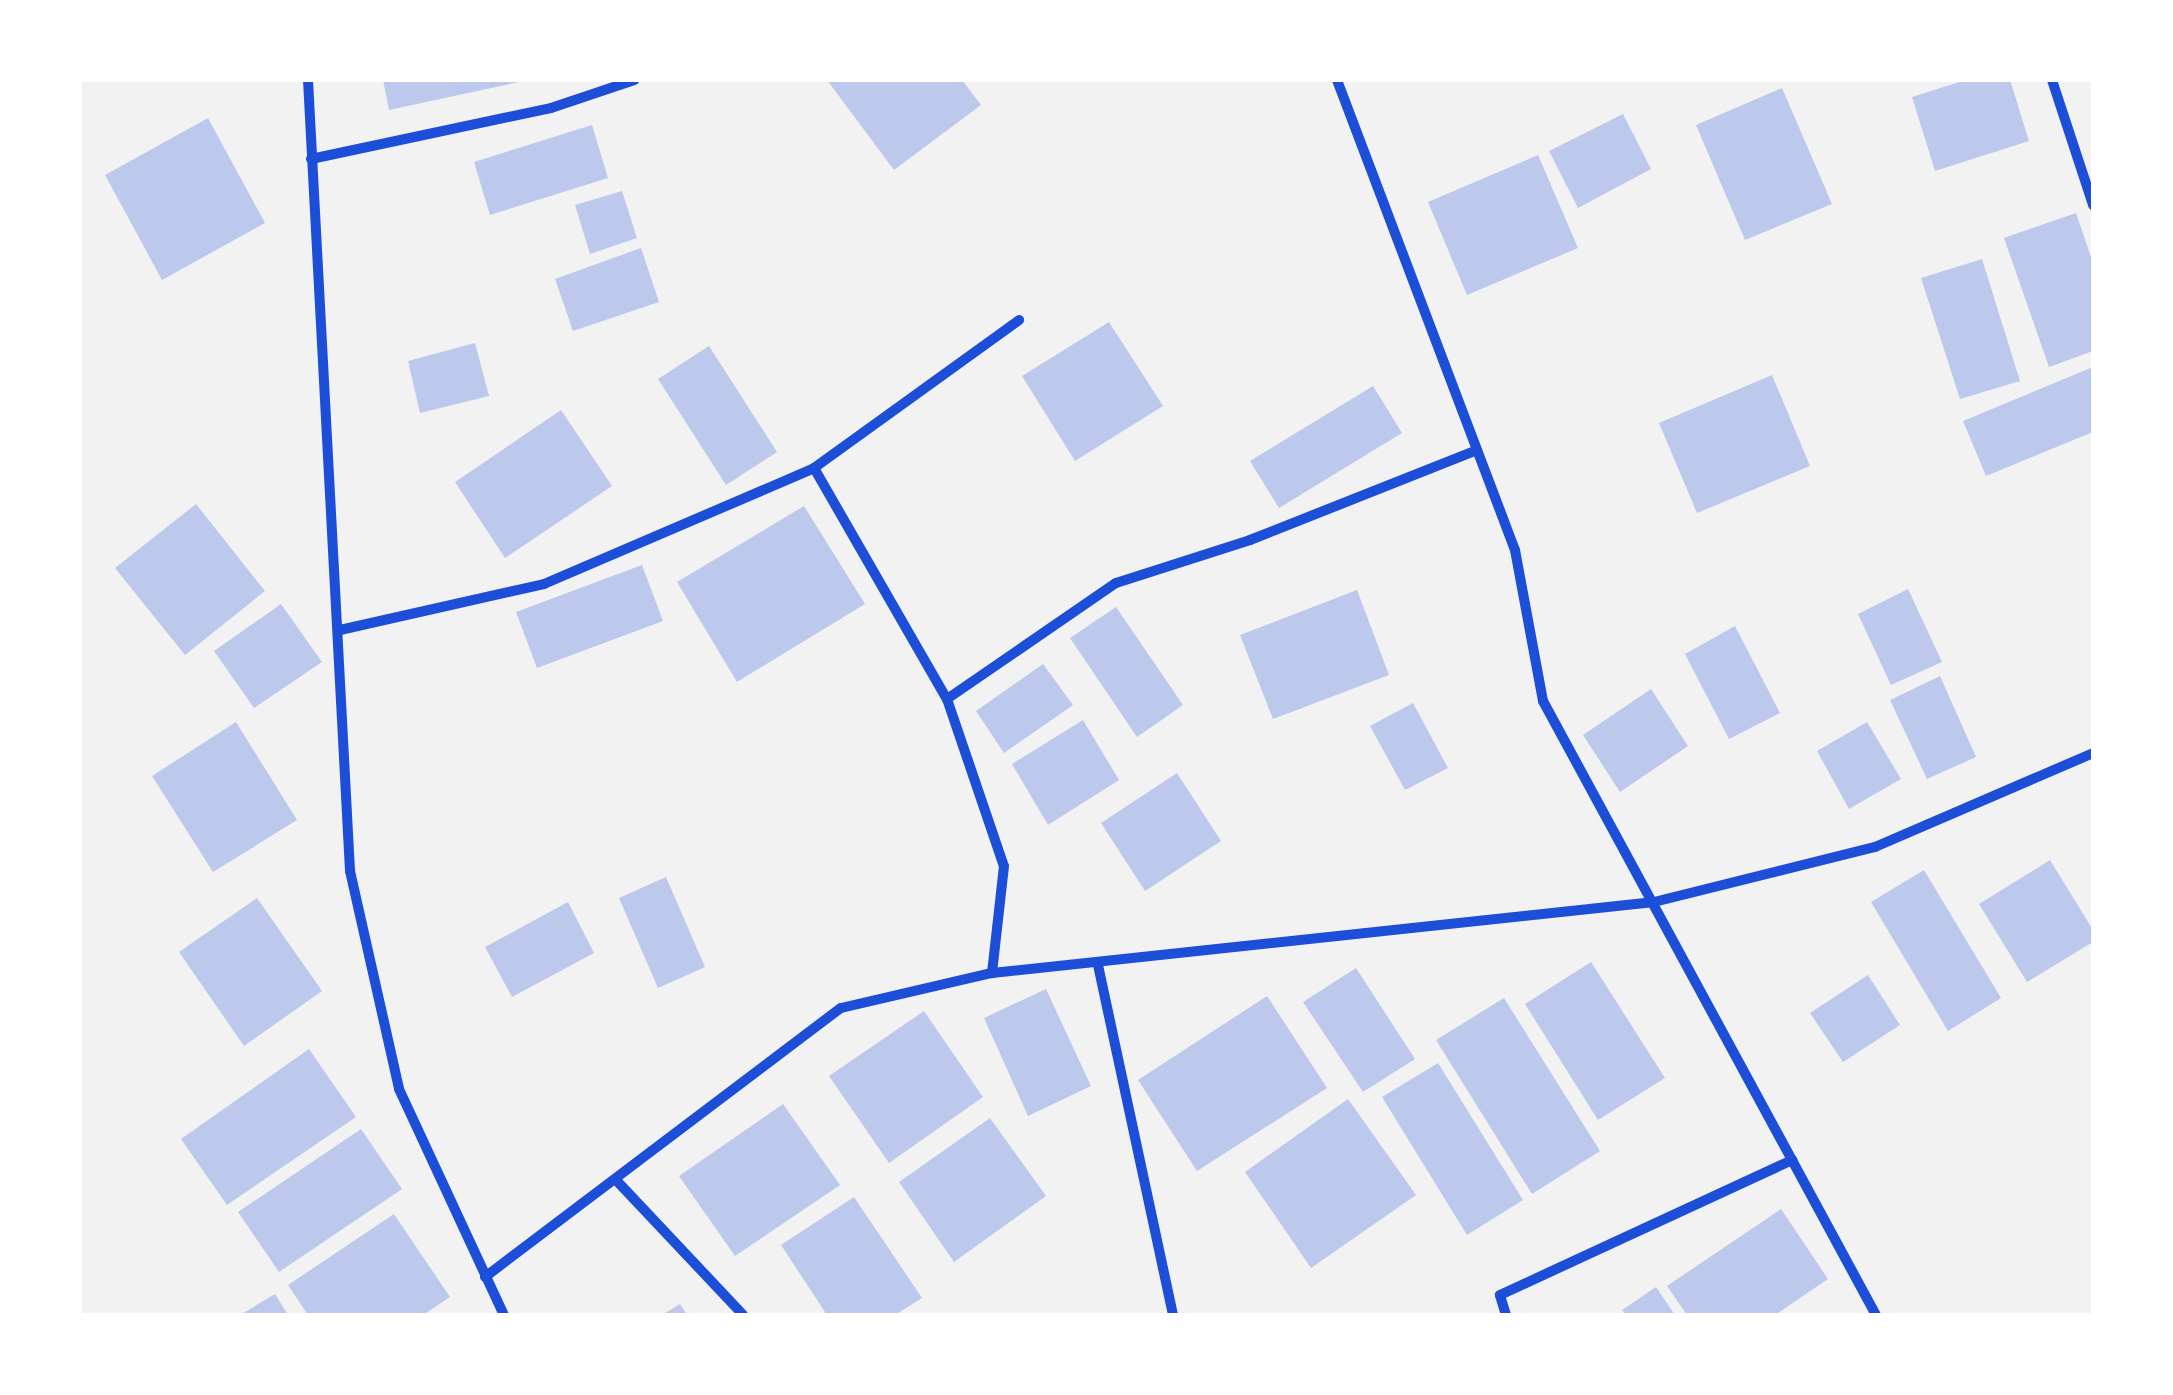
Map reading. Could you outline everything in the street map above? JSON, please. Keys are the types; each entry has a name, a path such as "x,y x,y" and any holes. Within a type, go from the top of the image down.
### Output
{"street":[{"path":"308,80 350,872 400,1089 504,1315"},
{"path":"310,159 551,108 634,80"},
{"path":"1337,80 1514,550 1543,702 1876,1315"},
{"path":"2052,80 2093,205"},
{"path":"340,630 544,584 814,468 1019,320"},
{"path":"946,699 1116,583 1250,540 1477,450"},
{"path":"814,468 946,699 1004,866 992,972"},
{"path":"485,1276 841,1008 992,972 1098,965 1654,902 1875,847 2093,752"},
{"path":"1098,965 1173,1315"},
{"path":"1506,1315 1500,1295 1792,1160"},
{"path":"616,1180 743,1315"}],"building":[{"path":"383,80 519,80 519,82 389,110"},
{"path":"827,80 962,80 981,105 894,170"},
{"path":"1966,80 2010,80 2029,141 1935,171 1912,97"},
{"path":"1782,88 1832,204 1745,240 1696,125"},
{"path":"1623,114 1651,169 1578,208 1549,151"},
{"path":"208,118 265,223 162,280 105,175"},
{"path":"592,125 608,178 490,215 474,162"},
{"path":"1538,155 1578,248 1467,295 1428,202"},
{"path":"622,191 637,238 590,254 575,205"},
{"path":"2076,213 2093,263 2093,351 2049,367 2004,238"},
{"path":"641,248 659,302 573,331 555,279"},
{"path":"1982,259 2020,381 1960,399 1921,278"},
{"path":"1109,322 1163,406 1075,461 1022,376"},
{"path":"475,343 489,396 420,413 408,361"},
{"path":"709,346 777,452 726,485 658,379"},
{"path":"2093,367 2093,432 1986,476 1963,421"},
{"path":"1772,375 1810,466 1697,513 1659,423"},
{"path":"1373,386 1402,433 1279,508 1250,461"},
{"path":"561,410 612,486 505,558 455,482"},
{"path":"196,504 265,591 185,655 115,568"},
{"path":"804,506 865,604 737,682 677,582"},
{"path":"642,565 663,621 537,668 516,612"},
{"path":"1908,589 1942,662 1891,685 1858,614"},
{"path":"1357,590 1389,675 1273,719 1240,635"},
{"path":"281,604 322,662 254,708 214,651"},
{"path":"1116,607 1183,705 1137,737 1070,638"},
{"path":"1735,626 1780,713 1729,739 1685,654"},
{"path":"1043,664 1073,705 1004,753 976,711"},
{"path":"1940,676 1976,757 1927,779 1890,700"},
{"path":"1651,689 1688,746 1620,792 1583,735"},
{"path":"1413,703 1448,768 1405,790 1370,726"},
{"path":"1083,720 1119,780 1048,825 1012,764"},
{"path":"236,722 297,820 213,872 152,776"},
{"path":"1867,722 1901,779 1849,809 1817,751"},
{"path":"1177,773 1221,841 1145,891 1101,823"},
{"path":"2050,860 2093,930 2093,942 2027,982 1979,904"},
{"path":"1924,870 2001,998 1948,1031 1871,902"},
{"path":"666,877 705,967 658,988 619,898"},
{"path":"257,898 322,991 244,1046 179,952"},
{"path":"568,902 594,953 512,997 485,947"},
{"path":"1591,962 1665,1078 1598,1120 1525,1004"},
{"path":"1356,968 1415,1059 1363,1092 1303,1002"},
{"path":"1868,975 1900,1025 1843,1062 1810,1013"},
{"path":"1046,989 1091,1086 1028,1116 984,1018"},
{"path":"1267,996 1327,1088 1197,1171 1138,1080"},
{"path":"1504,998 1600,1151 1532,1194 1436,1040"},
{"path":"924,1011 983,1097 889,1163 829,1076"},
{"path":"309,1049 356,1117 227,1205 181,1139"},
{"path":"1438,1063 1523,1200 1467,1235 1382,1097"},
{"path":"1348,1099 1416,1195 1311,1268 1245,1172"},
{"path":"783,1104 840,1185 735,1256 679,1176"},
{"path":"990,1118 1046,1196 954,1262 899,1182"},
{"path":"361,1129 402,1189 279,1272 238,1212"},
{"path":"854,1197 922,1298 895,1315 827,1315 781,1245"},
{"path":"1781,1209 1828,1279 1775,1315 1687,1315 1667,1286"},
{"path":"394,1214 450,1297 423,1315 308,1315 288,1285"},
{"path":"1656,1287 1675,1315 1626,1315 1622,1310"},
{"path":"275,1294 288,1315 240,1315"},
{"path":"680,1304 687,1315 662,1315"}]}
